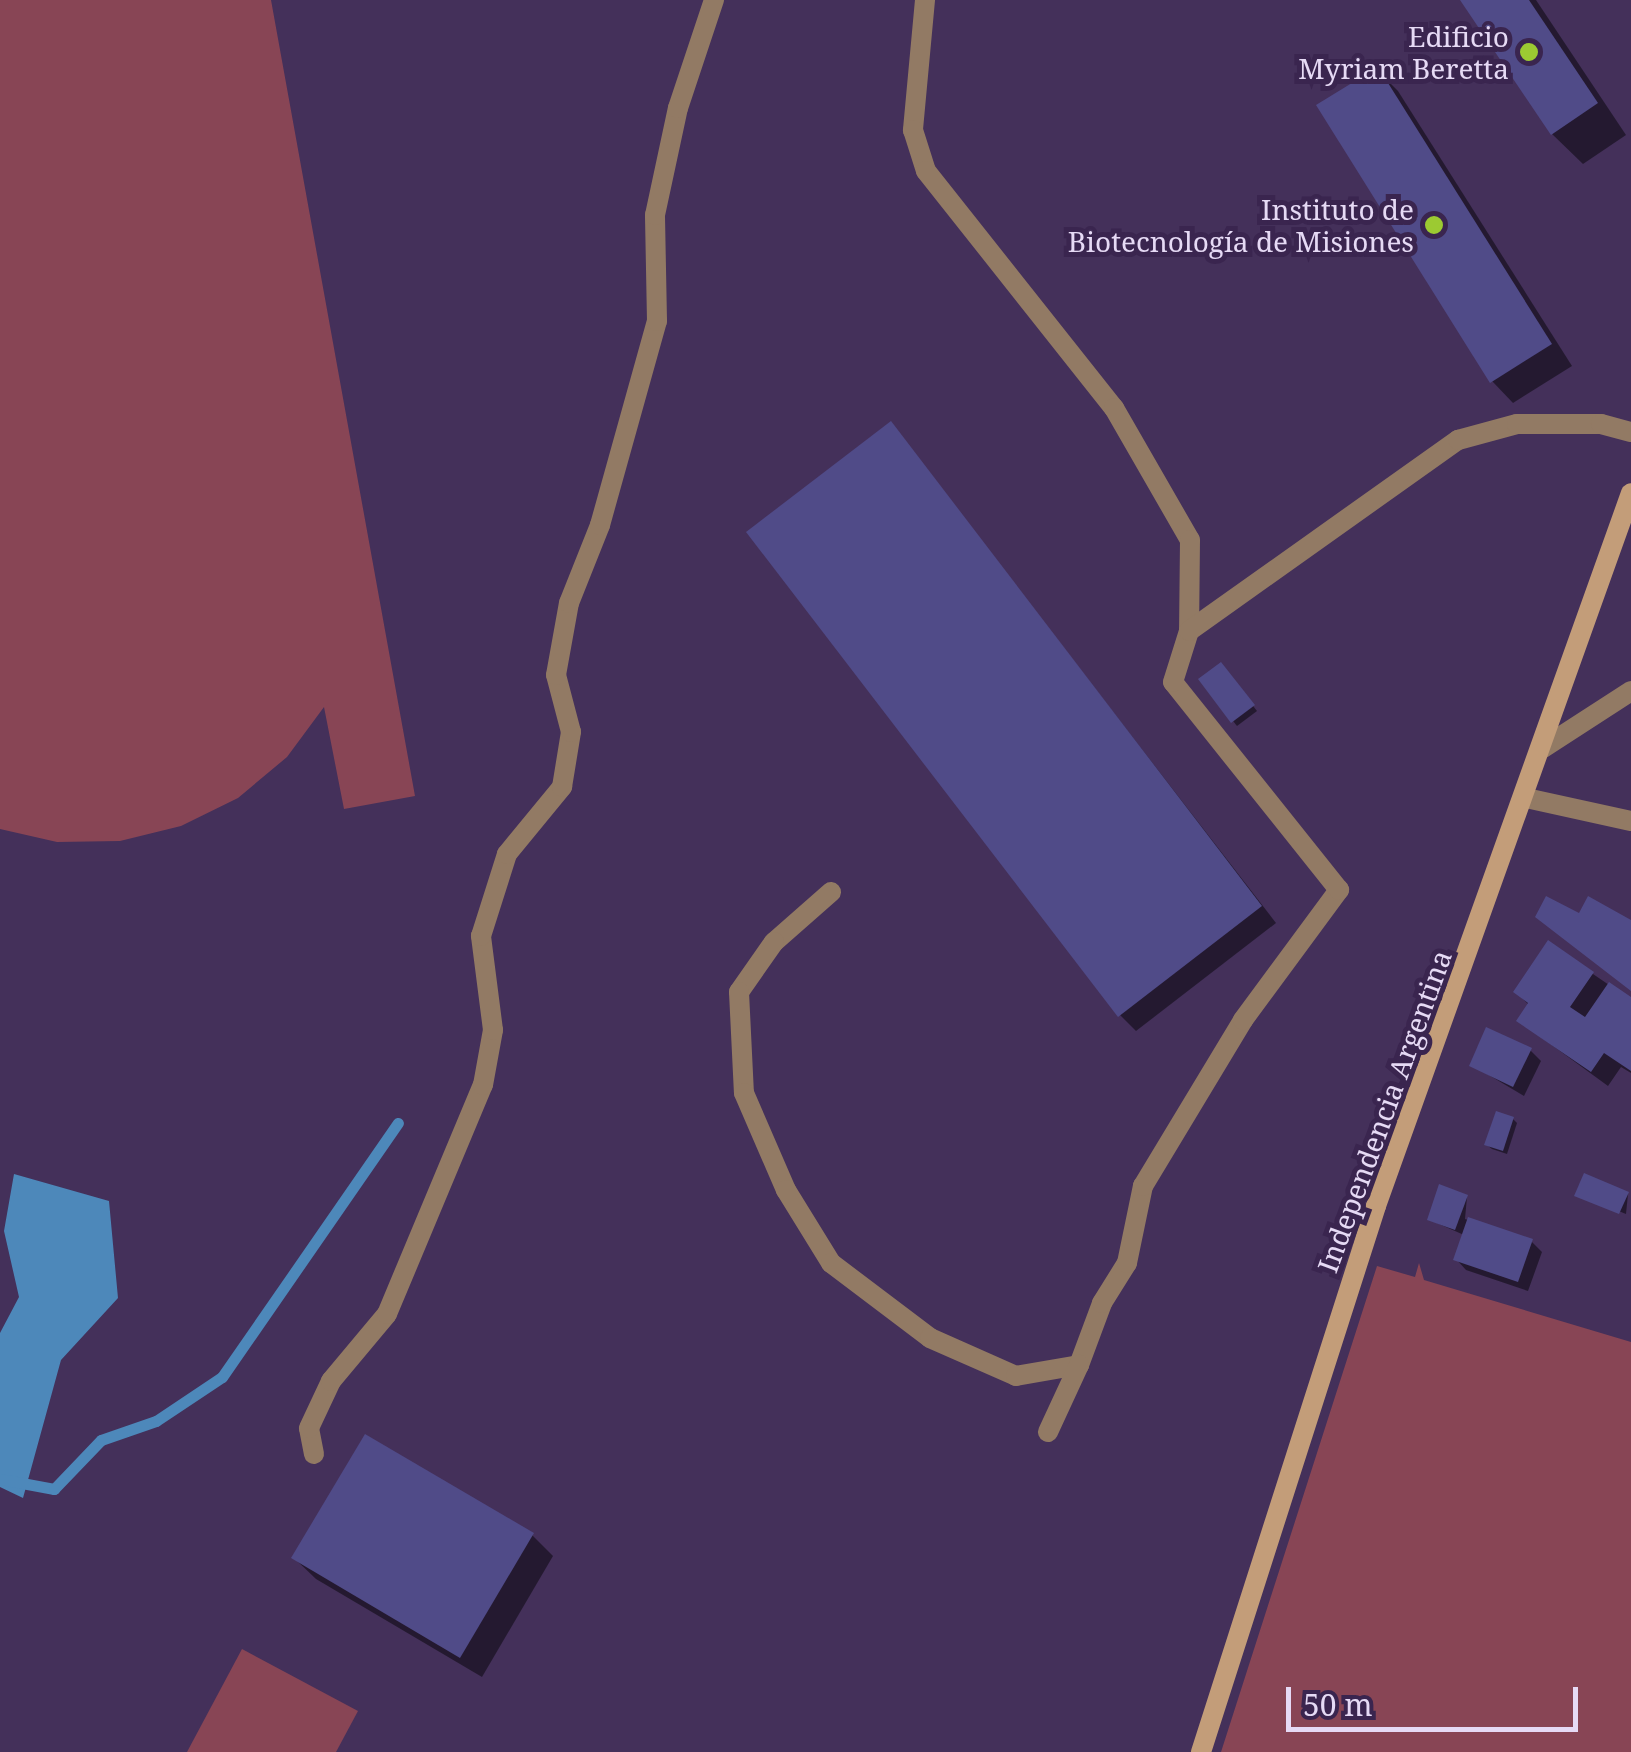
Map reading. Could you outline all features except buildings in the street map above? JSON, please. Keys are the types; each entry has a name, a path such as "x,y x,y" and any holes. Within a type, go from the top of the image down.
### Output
{"main road":[{"name":"Independencia Argentina","path":"1201,1752 1376,1206 1526,798 1631,493"}],"street":[{"path":"314,1454 309,1428 331,1381 387,1314 483,1085 492,1030 482,936 507,854 562,787 571,732 556,674 569,602 600,526 657,321 655,215 678,108 714,0"},
{"path":"926,0 913,130 926,172 1114,408 1190,540 1189,631 1173,682 1338,890 1243,1020 1143,1186 1127,1263 1102,1303 1048,1432"},
{"path":"1189,631 1458,440 1517,424 1601,424 1631,432"},
{"path":"1543,748 1631,691"},
{"path":"1526,798 1631,821"},
{"path":"831,892 774,942 739,992 744,1093 786,1190 831,1263 930,1338 1016,1376 1079,1365"}],"shaded area":[{"path":"0,0 271,0 415,796 344,809 324,707 287,757 238,798 181,826 120,841 57,842 0,829"},
{"path":"1419,1263 1424,1280 1631,1342 1631,1752 1221,1752 1377,1266 1415,1277"},
{"path":"242,1649 358,1711 336,1752 187,1752"}],"water":[{"path":"14,1174 109,1201 118,1298 61,1360 23,1498 0,1487 0,1333 19,1297 4,1231"}],"waterway":[{"path":"0,1479 54,1489 101,1440 156,1421 222,1377 398,1123"}],"place":[{"name":"Edificio Myriam Beretta","path":"1529,52"},
{"name":"Instituto de Biotecnología de Misiones","path":"1434,225"}]}
